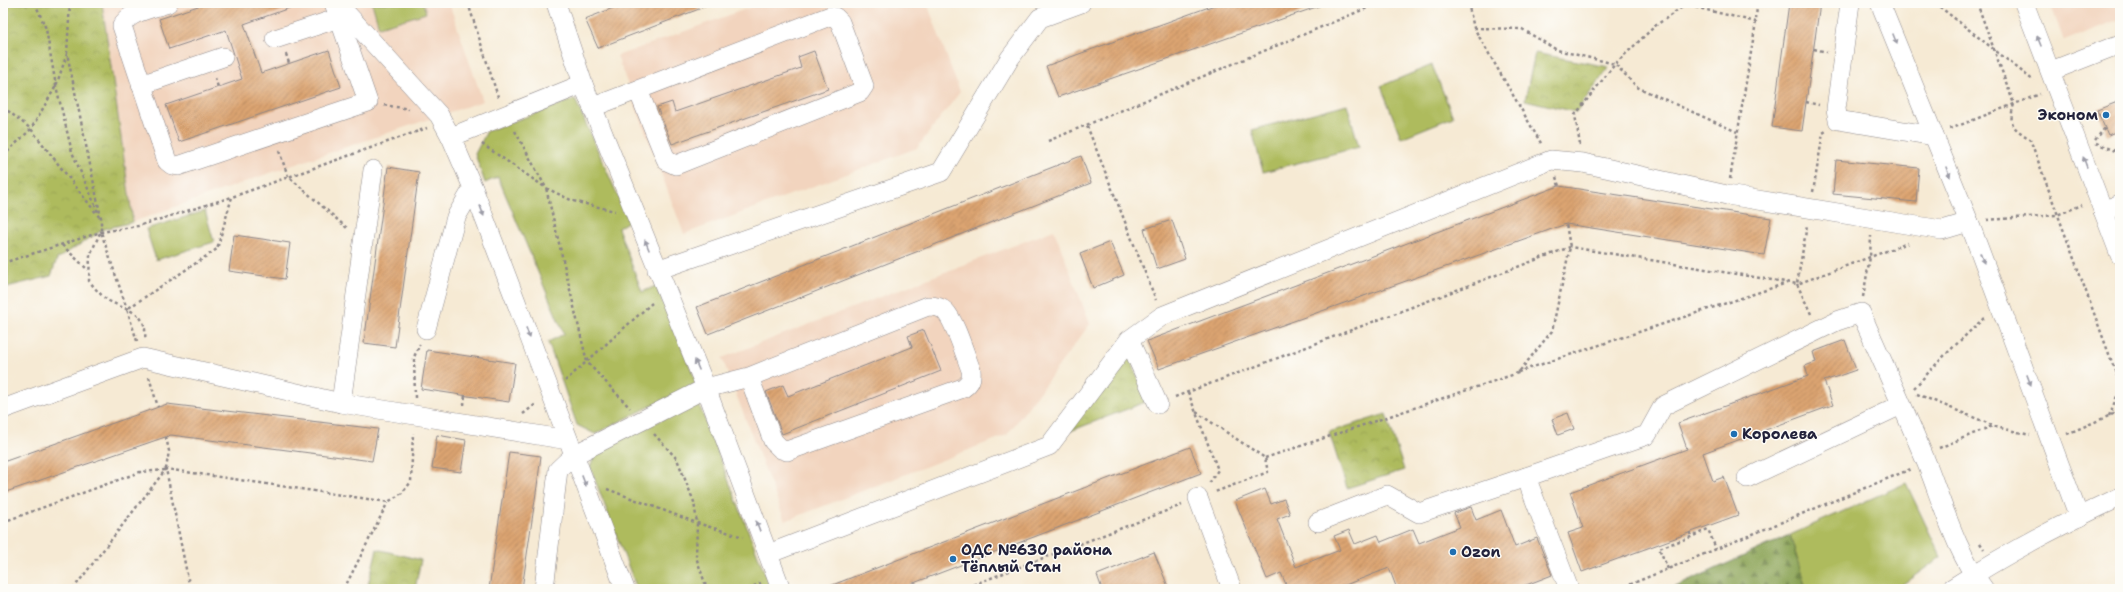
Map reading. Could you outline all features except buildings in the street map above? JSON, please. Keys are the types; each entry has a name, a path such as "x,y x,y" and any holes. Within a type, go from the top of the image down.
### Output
{"street":[{"path":"168,3 132,15 125,20 122,26 166,161 172,165 178,166 368,102 337,8"},
{"path":"556,3 583,84 635,216 706,388 781,589"},
{"path":"657,270 941,172 1010,58 1040,18 1081,3"},
{"path":"1850,3 1836,109 1838,120 1934,136"},
{"path":"1880,3 2000,303 2079,516"},
{"path":"2024,3 2107,204 2120,255"},
{"path":"274,39 337,8"},
{"path":"337,8 439,115 451,137 473,188 625,589"},
{"path":"593,107 830,16 835,17 840,22 864,86 860,92 676,165 667,161 638,90"},
{"path":"2051,71 2120,44"},
{"path":"141,85 223,57"},
{"path":"451,137 583,84"},
{"path":"767,549 1050,446 1130,340 1162,316 1551,160 1583,163 1727,195 1942,230 1968,222"},
{"path":"341,403 373,170"},
{"path":"426,329 456,218 473,188"},
{"path":"3,409 143,358 341,403 414,415 571,447 642,420 706,388 748,377 928,306 936,306 945,311 971,370 972,376 969,384 963,388 787,451 776,445 773,441 748,377"},
{"path":"1318,522 1387,495 1420,514 1647,435 1663,406 1819,330 1861,313 1978,582"},
{"path":"1130,340 1158,404"},
{"path":"1747,478 1901,405"},
{"path":"544,589 558,470 571,447"},
{"path":"1526,477 1569,589"},
{"path":"1951,589 1978,582 1994,562 2079,516 2120,497"},
{"path":"1198,498 1232,589"}],"path":[{"path":"35,3 46,29 56,86 72,152 101,218"},
{"path":"3,156 31,129 56,86 67,53 70,3"},
{"path":"468,3 494,85 506,114 546,188 587,362 677,459 694,502 698,523 696,557 707,589"},
{"path":"1048,141 1379,3"},
{"path":"1468,3 1474,28 1551,160 1559,186"},
{"path":"1678,3 1688,4 1756,22"},
{"path":"1727,195 1756,22 1757,3"},
{"path":"1935,3 1992,46 2035,82"},
{"path":"1977,3 2014,104 2011,114 2012,125 2016,130 2030,139 2120,384"},
{"path":"1583,163 1575,115 1615,64 1655,26 1688,4"},
{"path":"1474,28 1522,29 1557,50 1615,64 1637,87 1737,132"},
{"path":"67,53 101,218 101,232 136,336"},
{"path":"1934,136 2047,92 2051,71"},
{"path":"368,102 410,110"},
{"path":"3,107 31,129 101,218"},
{"path":"2086,120 2100,115"},
{"path":"1819,330 1797,284 1823,134 1838,120"},
{"path":"1087,126 1162,316"},
{"path":"3,264 101,232 138,226 232,196 431,127 451,137"},
{"path":"2093,142 2105,128"},
{"path":"480,142 546,188 573,201 635,216"},
{"path":"278,149 288,176 363,243"},
{"path":"127,309 217,249 232,196"},
{"path":"1968,222 2057,215 2107,204"},
{"path":"1861,313 1870,257 1871,219"},
{"path":"1518,373 1552,331 1570,247 1566,224"},
{"path":"101,232 90,255 88,270 89,281 108,300 137,313 144,325 145,336 143,358"},
{"path":"1158,404 1570,247 1797,284 1913,241"},
{"path":"62,245 88,270"},
{"path":"1265,458 1789,282"},
{"path":"550,394 666,290"},
{"path":"2000,303 1945,355 1911,392 1992,426 2052,440 2120,411"},
{"path":"414,357 415,396"},
{"path":"2109,416 2120,389"},
{"path":"1188,392 1218,470 1198,498"},
{"path":"464,405 465,395"},
{"path":"962,589 1268,472 1265,458 1196,412"},
{"path":"344,589 388,502 402,493 411,482 414,415"},
{"path":"1620,589 1909,470 1934,450 1992,426"},
{"path":"166,437 169,452 166,470 190,589"},
{"path":"3,522 140,472 166,470 388,502"},
{"path":"73,589 166,470"},
{"path":"584,480 767,549"},
{"path":"1668,569 1659,548 1691,537 1708,529 1716,549"},
{"path":"1690,532 1691,537"}],"shaded area":[{"path":"102,3 449,3 483,101 284,168 133,222"},
{"path":"762,3 927,3 960,92 917,148 684,234 617,56"},
{"path":"2050,3 2120,3 2120,19 2064,41"},
{"path":"1054,230 1090,324 1007,435 785,521 722,358"}],"green space":[{"path":"3,3 102,3 133,222 104,229 57,259 51,276 3,288"},
{"path":"372,3 423,3 426,13 379,27"},
{"path":"1535,53 1609,67 1576,112 1525,100"},
{"path":"1432,65 1453,117 1401,138 1381,86"},
{"path":"575,99 629,221 618,228 642,292 656,286 697,383 595,434 577,425 548,342 564,334 498,177 485,183 475,154 487,131"},
{"path":"1347,104 1359,147 1263,172 1252,130"},
{"path":"205,211 214,242 156,260 146,229"},
{"path":"1128,354 1148,401 1068,432"},
{"path":"698,402 771,589 637,589 590,467 596,452"},
{"path":"1386,414 1404,470 1347,488 1329,432"},
{"path":"1906,483 1941,557 1896,589 1806,589 1790,535"},
{"path":"1790,535 1806,589 1671,589"},
{"path":"377,549 421,560 415,589 367,589"}],"place":[{"name":"Эконом","path":"2106,115"},
{"name":"Королева","path":"1734,434"},
{"name":"Ozon","path":"1453,552"},
{"name":"ОДС №630 района Тёплый Стан","path":"953,559"}]}
